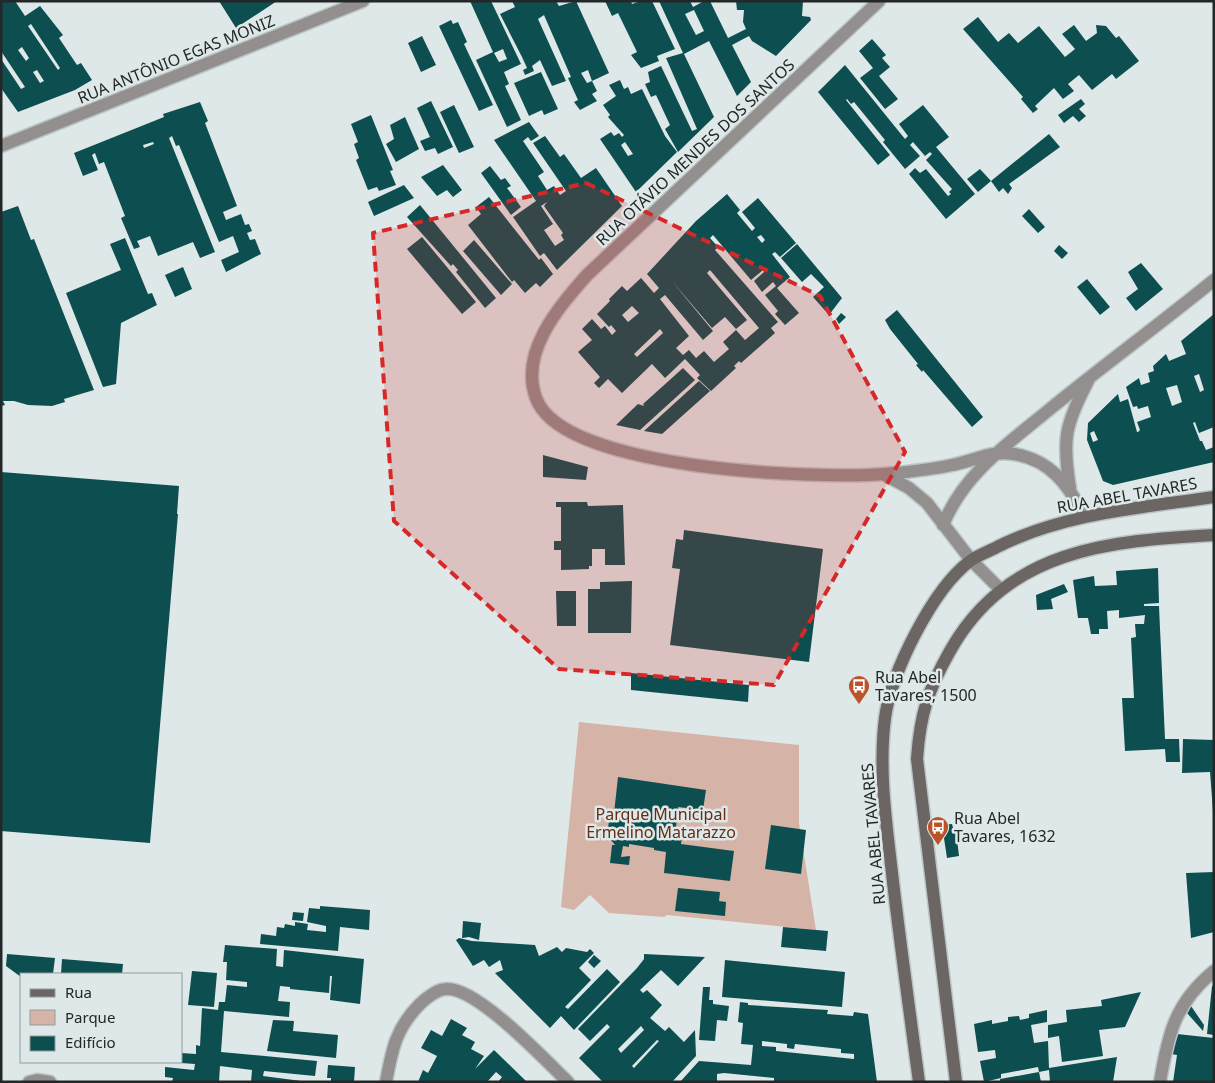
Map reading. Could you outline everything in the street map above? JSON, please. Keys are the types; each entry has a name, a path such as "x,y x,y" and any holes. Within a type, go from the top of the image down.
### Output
{"street":[{"name":"RUA ANTÔNIO EGAS MONIZ","path":"1,146 362,1"},
{"name":"RUA OTÁVIO MENDES DOS SANTOS","path":"879,1 587,276 558,308 543,334 534,359 532,372 536,400 550,417 575,436 608,448 653,458 741,471 808,475 883,474 953,465 998,452"},
{"path":"943,525 966,483 998,452 1092,375 1214,280"},
{"path":"1070,489 1065,449 1066,429 1072,410 1092,375"},
{"path":"998,452 1016,454 1046,466 1070,489 1085,516"},
{"path":"883,474 909,488 927,503 971,560 1000,589"},
{"name":"RUA ABEL TAVARES","path":"919,1082 883,801 882,748 884,723 894,684 926,614 944,587 971,560 1015,538 1050,525 1085,516 1214,497"},
{"path":"956,1082 917,759 919,724 928,695 955,642 974,616 1000,589 1039,566 1083,551 1150,539 1214,535"},
{"path":"1160,1082 1166,1042 1179,1009 1201,982 1214,971"},
{"path":"386,1082 392,1045 406,1018 426,998 446,988 464,992 483,1003 568,1082"},
{"path":"29,1082 37,1080 50,1082"}],"highlighted area":[{"path":"586,183 820,296 905,452 774,685 559,669 394,521 373,233"}],"green space":[{"name":"Parque Municipal Ermelino Matarazzo","path":"579,722 799,745 799,823 816,930 667,915 664,917 609,913 590,895 574,910 561,907"}],"building":[{"path":"1,1 15,1 25,16 40,6 63,35 59,38 77,65 81,63 92,80 75,90 18,112 1,88 1,59 21,89 25,87 1,51","holes":["31,24 60,68 58,70 28,26","22,47 29,58 26,61 18,50","37,70 44,81 40,83 33,72"]},
{"path":"219,1 277,1 236,28"},
{"path":"470,1 491,1 521,64 504,72 509,84 505,86 521,120 507,127 476,60 493,52","holes":["503,49 507,59 499,62 494,53"]},
{"path":"512,1 556,1 559,6 576,1 609,73 592,81 597,91 592,94 597,101 580,110 574,102 578,100 568,78 571,77 544,15 538,19 566,81 552,86 540,60 532,66 534,71 525,75 523,70 527,68 500,14 515,7","holes":["588,70 592,81 587,83 581,73"]},
{"path":"605,1 631,1 632,4 641,1 652,1 675,49 657,56 659,61 641,68 631,55 637,52 618,13 612,16"},
{"path":"659,1 690,1 693,7 704,1 710,1 728,38 746,29 743,22 744,10 737,10 736,1 803,1 802,16 810,17 811,20 776,56 752,41 749,36 732,45 751,82 737,96 709,41 684,54 714,117 678,152 665,129 670,125 656,95 651,97 645,84 650,82 648,72 661,66 692,131 697,129 666,58 683,53","holes":["694,10 704,31 696,35 685,14"]},
{"path":"978,17 998,42 1009,33 1018,43 1039,26 1065,57 1075,49 1062,34 1074,25 1086,41 1097,33 1096,25 1106,26 1116,38 1119,36 1139,61 1116,79 1112,74 1092,90 1079,75 1068,84 1074,91 1063,99 1054,88 1035,106 1038,109 1033,113 1021,99 1023,97 963,29"},
{"path":"451,20 453,24 458,22 467,42 464,44 493,105 479,111 439,26"},
{"path":"422,36 436,65 421,72 408,43"},
{"path":"872,39 886,55 882,58 890,67 879,76 898,99 885,109 860,78 873,68 859,51"},
{"path":"845,65 905,139 908,136 899,124 923,105 949,137 936,147 975,194 946,219 909,174 915,168 920,173 926,169 948,196 951,194 949,192 952,189 926,160 932,154 930,152 925,156 913,142 910,145 920,156 905,169 883,142 885,140 854,102 851,104 847,99 890,155 878,165 818,92"},
{"path":"541,72 558,109 544,115 542,110 529,116 514,83"},
{"path":"620,80 624,89 628,87 631,94 642,89 665,136 677,152 636,192 600,139 611,132 614,136 619,133 622,137 624,135 608,117 610,115 603,105 616,96 609,85","holes":["625,142 633,154 628,156 621,145"]},
{"path":"1081,99 1085,104 1079,109 1086,116 1079,122 1073,116 1064,123 1058,115"},
{"path":"431,101 453,147 438,154 435,148 425,151 420,141 430,137 417,108"},
{"path":"200,102 208,121 205,123 237,206 223,212 226,220 241,214 245,225 249,224 252,231 247,233 250,240 255,239 261,254 226,272 221,260 239,252 233,236 219,242 179,145 176,146 172,136 169,138 215,252 200,258 193,242 158,256 150,236 137,241 140,247 134,249 121,218 125,216 104,162 99,164 95,153 92,155 98,170 83,176 74,153 164,117 163,114","holes":["153,142 154,144 144,148 143,145"]},
{"path":"454,105 474,147 459,153 440,112"},
{"path":"371,115 393,170 390,171 396,185 379,191 377,187 368,190 356,160 359,158 354,144 358,142 351,124"},
{"path":"405,117 419,149 396,162 386,144 394,139 390,125"},
{"path":"529,122 539,136 531,141 528,137 523,141 544,172 538,176 547,190 554,186 560,195 566,191 533,143 545,136 560,157 564,154 581,178 596,168 622,206 557,270 544,253 540,256 513,217 536,201 494,140","holes":["547,202 544,206 563,233 561,235 564,240 555,246 544,230 553,224 541,206"]},
{"path":"1049,134 1060,147 1009,184 1012,188 1008,194 1003,188 999,192 991,181"},
{"path":"443,165 462,190 453,197 447,190 437,196 421,177"},
{"path":"490,166 501,180 505,178 511,186 507,188 521,207 511,215 481,173"},
{"path":"980,169 991,181 978,192 967,179"},
{"path":"404,185 414,198 374,216 368,202"},
{"path":"727,194 740,210 737,213 752,231 755,228 742,212 758,198 796,243 780,257 775,252 772,254 790,277 777,288 799,313 785,325 775,314 778,311 765,295 776,286 773,282 762,292 754,281 764,272 763,270 751,280 713,235 710,238 718,247 715,250 778,322 771,328 775,333 741,363 739,361 734,366 736,368 711,391 697,378 700,375 685,359 665,378 652,364 622,393 608,379 599,388 594,383 600,377 578,352 592,340 582,329 592,319 601,329 605,326 612,335 616,331 611,325 609,327 597,314 622,286 627,291 641,278 654,293 659,288 647,274 696,221","holes":["761,235 765,240 762,243 757,237","710,270 759,328 745,340 736,330 723,342 729,349 714,362 704,351 696,358 689,350 683,355 676,348 689,336 660,299 665,295 703,340 713,331 671,280 712,328 725,317 736,329 747,320 707,273","632,306 639,313 628,322 622,315","660,329 663,333 637,357 634,354"]},
{"path":"489,197 539,260 541,258 553,274 540,287 536,283 525,293 514,280 512,282 468,225 481,214 476,207"},
{"path":"420,205 496,298 485,308 456,272 458,270 453,264 451,266 407,217"},
{"path":"18,206 31,240 34,239 94,390 64,399 65,402 52,406 3,401 5,405 1,406 1,212"},
{"path":"1029,209 1045,227 1038,233 1022,216"},
{"path":"422,237 476,302 462,314 407,249"},
{"path":"125,238 148,294 152,293 157,305 121,323 116,384 103,387 66,293 121,270 110,244"},
{"path":"474,240 512,284 501,295 463,251"},
{"path":"797,244 842,298 829,315 813,297 824,287 811,274 802,282 781,258"},
{"path":"1059,245 1068,253 1062,259 1054,251"},
{"path":"1141,263 1163,289 1136,311 1126,298 1138,289 1128,272"},
{"path":"183,267 192,289 175,297 165,275"},
{"path":"1087,279 1110,307 1100,315 1077,287"},
{"path":"897,310 983,417 972,427 923,370 922,372 916,365 918,364 890,329 885,320"},
{"path":"841,313 846,317 839,324 836,319"},
{"path":"1214,314 1214,427 1199,433 1195,422 1193,423 1200,441 1202,441 1206,450 1214,447 1214,462 1113,485 1103,481 1087,440 1088,423 1118,394 1120,402 1128,399 1138,432 1140,430 1137,422 1151,417 1148,406 1138,409 1137,406 1133,407 1126,387 1139,378 1141,385 1150,382 1148,373 1154,371 1153,366 1166,354 1169,361 1186,354 1181,341","holes":["1199,374 1204,390 1200,392 1194,376","1177,385 1182,402 1172,406 1166,388","1094,431 1098,440 1093,442 1090,433"]},
{"path":"683,368 695,380 640,430 616,425 638,404 644,406 643,404"},
{"path":"699,381 710,391 662,434 644,431"},
{"path":"543,455 588,467 586,480 543,477"},
{"path":"1,472 179,486 150,843 1,831"},
{"path":"556,502 587,502 588,506 623,505 625,565 605,565 605,549 592,549 592,566 589,566 589,569 561,570 561,550 554,550 554,541 561,541 561,507 556,507"},
{"path":"684,530 823,549 809,662 670,645 680,569 672,568 676,539 683,540"},
{"path":"1158,568 1159,603 1144,604 1144,606 1159,606 1165,739 1179,739 1180,762 1166,762 1165,749 1125,751 1122,698 1134,698 1131,638 1136,637 1135,624 1144,624 1145,615 1119,618 1119,610 1107,611 1108,629 1099,629 1099,634 1091,634 1088,618 1078,618 1073,580 1094,576 1095,586 1117,585 1116,571"},
{"path":"632,581 631,633 588,633 588,589 600,589 600,582"},
{"path":"1064,584 1068,592 1051,599 1053,609 1037,610 1036,595"},
{"path":"556,591 576,591 576,626 557,626"},
{"path":"631,673 749,685 748,702 631,690"},
{"path":"1183,739 1214,740 1214,824 1210,772 1182,773"},
{"path":"618,777 706,790 703,810 678,807 676,828 683,829 681,844 734,851 730,881 664,873 666,852 629,844 629,847 623,846 621,857 630,856 629,865 610,863 612,845 615,845 607,835 609,821 613,822"},
{"path":"952,824 954,831 956,831 959,856 947,858 942,825"},
{"path":"771,825 806,830 801,874 765,869"},
{"path":"1214,872 1214,932 1191,938 1186,873"},
{"path":"678,888 720,892 719,901 726,902 725,916 675,911"},
{"path":"320,906 370,910 369,930 340,927 338,951 260,944 261,934 276,936 277,927 284,928 285,924 295,926 295,922 308,924 307,930 326,932 326,926 307,922 309,908 320,909"},
{"path":"293,912 304,913 303,921 292,920"},
{"path":"463,921 481,923 479,940 469,937 462,938"},
{"path":"783,927 828,931 826,951 781,947"},
{"path":"459,938 472,941 535,945 539,956 557,947 562,952 566,948 587,952 590,949 594,953 579,968 591,980 565,1007 568,1009 607,969 620,982 574,1030 561,1016 550,1028 495,973 503,970 500,960 489,967 484,960 473,966 456,940"},
{"path":"225,945 277,949 276,966 283,967 284,950 364,959 360,1004 330,1000 332,976 330,976 329,993 290,989 290,987 280,986 278,1001 290,1002 289,1017 224,1011 221,1052 317,1061 315,1076 264,1071 263,1076 309,1082 251,1082 252,1070 220,1066 219,1082 172,1082 173,1078 165,1077 165,1067 194,1070 195,1064 181,1063 182,1053 196,1054 196,1045 200,1046 202,1008 218,1010 219,1002 225,1002 227,985 247,987 247,982 226,980 227,962 223,962"},
{"path":"7,954 55,958 53,973 20,973 20,976 6,966"},
{"path":"644,954 705,957 678,986 661,970 640,990 643,993 647,990 662,1005 650,1018 665,1031 669,1027 684,1042 695,1030 696,1056 672,1082 603,1082 579,1058 610,1027 607,1024 590,1041 578,1029 644,959","holes":["641,1026 644,1030 621,1053 618,1049","657,1040 659,1041 634,1068 632,1066"]},
{"path":"594,955 601,961 594,968 588,962"},
{"path":"62,959 123,964 122,973 61,973"},
{"path":"725,960 845,972 842,1007 722,997"},
{"path":"192,971 217,973 214,1007 188,1005"},
{"path":"1212,986 1214,986 1214,1035 1207,1034"},
{"path":"703,987 710,987 709,1000 713,1000 713,1004 729,1006 727,1021 717,1020 715,1041 699,1040"},
{"path":"1141,992 1125,1027 1099,1030 1103,1056 1062,1062 1059,1036 1048,1038 1048,1025 1067,1022 1066,1010 1102,1006 1101,1000"},
{"path":"740,1002 748,1003 748,1005 828,1010 827,1014 853,1016 854,1012 868,1014 877,1082 774,1082 774,1078 724,1073 717,1074 717,1082 680,1082 699,1061 751,1065 753,1045 741,1044 743,1023 738,1022","holes":["762,1041 787,1044 787,1048 794,1049 795,1044 841,1049 841,1053 854,1054 854,1059 776,1051 776,1047 762,1046"]},
{"path":"1191,1006 1204,1025 1203,1031 1187,1013"},
{"path":"1047,1010 1047,1022 1031,1025 1034,1043 1048,1041 1049,1068 1117,1057 1113,1082 1050,1082 1049,1070 1039,1072 1038,1067 1001,1074 1001,1078 984,1082 980,1061 996,1058 995,1050 978,1052 974,1024 992,1020 992,1024 1008,1021 1008,1017 1019,1016 1020,1020 1029,1018 1029,1014"},
{"path":"451,1019 467,1028 462,1035 475,1042 471,1049 484,1056 475,1069 494,1050 527,1082 498,1082 502,1077 496,1072 487,1082 418,1082 423,1070 428,1073 437,1056 421,1048 431,1030 442,1036"},
{"path":"273,1020 294,1021 293,1031 338,1035 336,1058 267,1051"},
{"path":"1177,1034 1214,1038 1214,1082 1173,1082 1177,1055 1171,1054"},
{"path":"328,1065 355,1067 354,1082 331,1082 331,1078 327,1078"},
{"path":"1039,1072 1041,1082 1000,1082 1000,1079"}],"place":[{"name":"Rua Abel Tavares, 1500","path":"859,705"},
{"name":"Rua Abel Tavares, 1632","path":"938,846"}]}
